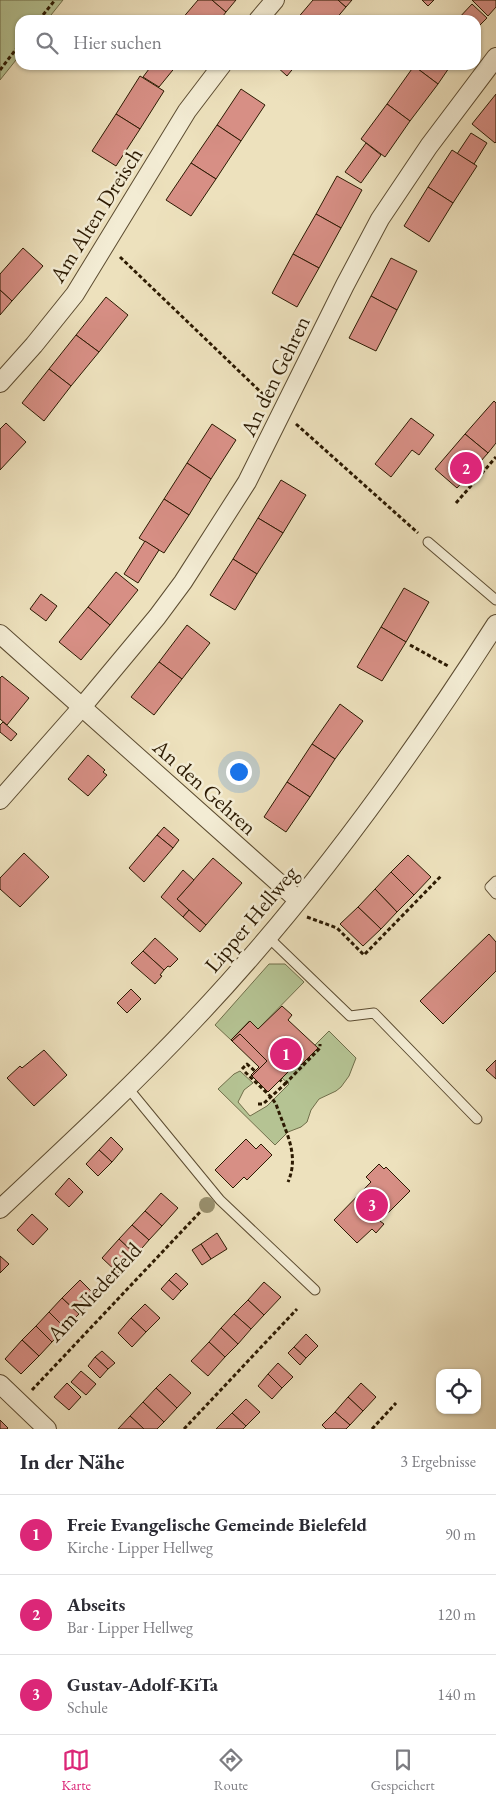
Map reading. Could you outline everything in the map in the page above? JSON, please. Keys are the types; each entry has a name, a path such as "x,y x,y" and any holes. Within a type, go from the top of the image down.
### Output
{"street":[{"path":"262,15 275,0"},
{"name":"An den Gehren","path":"0,800 82,707 157,617 183,582 247,482 380,219 429,146 496,57"},
{"name":"Am Alten Dreisch","path":"0,383 34,345 75,294 187,111 218,70"},
{"name":"Lipper Hellweg","path":"0,1209 128,1088 194,1020 268,937 356,827 402,765 496,624"},
{"name":"An den Gehren","path":"0,634 82,707 294,906"},
{"path":"0,1384 47,1429"}],"lane":[{"path":"428,542 496,600"},
{"path":"496,880 490,887 496,894"},
{"path":"268,937 350,1016 374,1013 477,1119"},
{"path":"128,1088 220,1200 315,1290"}],"path":[{"path":"43,15 54,0"},
{"path":"0,70 15,50"},
{"path":"106,244 283,412 428,542"},
{"path":"456,504 496,458"},
{"path":"410,645 439,661"},
{"path":"294,906 337,928 364,954 441,876"},
{"path":"258,1104 263,1104 285,1084 320,1048 320,1044"},
{"path":"256,1072 247,1064 243,1070 276,1104 293,1154 293,1166 288,1182"},
{"path":"280,1080 285,1084"},
{"name":"Am Niederfeld","path":"20,1404 200,1211"},
{"path":"184,1429 297,1309"},
{"path":"372,1429 396,1403"}],"green space":[{"path":"0,0 63,0 51,15 15,15 15,61 0,80"},
{"path":"269,964 285,964 304,982 258,1029 249,1021 231,1040 215,1025"},
{"path":"329,1031 356,1058 349,1076 336,1091 319,1099 311,1110 307,1122 301,1127 288,1132 275,1145 218,1089 240,1071 253,1083 244,1090 238,1102 250,1116 267,1106 289,1084 282,1078"}],"building":[{"path":"198,0 212,0 226,12 224,15 185,15"},
{"path":"212,0 236,0 226,12"},
{"path":"313,0 338,0 346,7 339,15 300,15"},
{"path":"338,0 352,0 346,7"},
{"path":"422,0 434,0 428,6"},
{"path":"472,0 496,0 496,7 488,16"},
{"path":"472,4 487,18 481,24 481,15 462,15"},
{"path":"148,70 173,70 159,87 143,77"},
{"path":"280,70 292,70 287,76"},
{"path":"411,70 419,70 438,84 410,121 387,104"},
{"path":"419,70 448,70 438,84"},
{"path":"140,76 164,91 140,129 116,114"},
{"path":"241,89 265,105 241,141 217,125"},
{"path":"496,94 496,142 495,143 472,124"},
{"path":"387,104 410,121 385,157 361,139"},
{"path":"116,114 140,129 116,166 92,151"},
{"path":"217,125 241,141 216,179 191,163"},
{"path":"471,133 487,143 474,164 457,154"},
{"path":"366,143 381,155 361,183 345,172"},
{"path":"452,150 477,166 453,203 428,187"},
{"path":"191,163 216,179 191,216 166,200"},
{"path":"337,176 362,190 341,228 316,214"},
{"path":"428,187 453,203 429,242 404,226"},
{"path":"316,214 341,228 319,268 293,254"},
{"path":"23,248 43,266 12,301 0,290 0,274"},
{"path":"293,254 319,268 297,307 272,293"},
{"path":"391,258 417,271 397,310 371,296"},
{"path":"0,290 12,301 0,315"},
{"path":"371,296 397,310 376,351 349,338"},
{"path":"106,297 128,315 99,352 76,335"},
{"path":"76,335 99,352 71,386 49,369"},
{"path":"49,369 71,386 44,421 22,403"},
{"path":"494,401 496,403 496,443 488,453 465,434"},
{"path":"411,418 434,435 419,455 412,450 391,477 375,464"},
{"path":"6,423 26,442 0,470 0,429"},
{"path":"212,424 236,440 211,479 187,463"},
{"path":"465,434 488,453 457,488 435,469"},
{"path":"187,463 211,479 189,515 164,499"},
{"path":"281,480 306,495 283,533 258,518"},
{"path":"164,499 189,515 164,553 139,538"},
{"path":"258,518 283,533 257,574 233,559"},
{"path":"145,541 159,550 138,583 124,574"},
{"path":"233,559 257,574 235,610 210,595"},
{"path":"116,572 138,590 110,625 88,607"},
{"path":"404,588 429,602 406,642 381,627"},
{"path":"41,594 57,606 46,621 30,609"},
{"path":"88,607 110,625 81,660 59,642"},
{"path":"187,625 210,643 182,679 159,662"},
{"path":"381,627 406,642 382,681 357,667"},
{"path":"159,662 182,679 154,715 131,697"},
{"path":"2,676 29,698 7,725 0,719 0,678"},
{"path":"340,704 363,721 335,759 312,744"},
{"path":"3,722 17,734 11,741 0,732 0,725"},
{"path":"312,744 335,759 310,797 287,782"},
{"path":"88,755 105,770 103,772 107,775 88,796 68,779"},
{"path":"287,782 310,797 286,832 264,817"},
{"path":"164,827 179,840 173,848 157,835"},
{"path":"157,835 173,848 144,882 129,868"},
{"path":"24,853 49,877 20,907 0,889 0,878"},
{"path":"408,855 431,877 414,895 391,872"},
{"path":"213,858 242,883 206,925 177,899"},
{"path":"183,870 194,880 177,899 189,910 183,917 161,897"},
{"path":"391,872 414,895 397,912 375,889"},
{"path":"375,889 397,912 381,929 358,907"},
{"path":"358,907 381,929 363,946 340,924"},
{"path":"189,910 206,925 200,932 183,917"},
{"path":"489,934 496,942 496,971 443,1024 420,1001"},
{"path":"155,938 178,959 164,970 143,951"},
{"path":"143,951 164,970 160,975 162,976 155,984 131,963"},
{"path":"131,989 141,999 127,1013 117,1003"},
{"path":"282,1006 292,1015 288,1020 318,1048 301,1065 298,1062 268,1092 252,1076 267,1061 240,1034 231,1040 250,1021 258,1029"},
{"path":"240,1034 267,1061 252,1076 259,1067 232,1041"},
{"path":"44,1050 67,1075 34,1106 7,1078 20,1066 22,1068"},
{"path":"496,1060 496,1079 486,1070"},
{"path":"111,1137 123,1149 112,1162 99,1150"},
{"path":"246,1139 256,1149 261,1144 272,1155 247,1180 244,1177 233,1188 215,1170"},
{"path":"99,1150 112,1162 98,1176 86,1164"},
{"path":"379,1164 384,1169 386,1167 410,1191 380,1221 384,1224 376,1233 372,1229 357,1243 334,1220 371,1182 366,1177"},
{"path":"69,1178 83,1192 69,1207 55,1194"},
{"path":"161,1193 178,1208 162,1226 145,1211"},
{"path":"145,1211 162,1226 149,1240 132,1225"},
{"path":"32,1214 48,1229 33,1245 17,1230"},
{"path":"132,1225 149,1240 136,1255 119,1239"},
{"path":"217,1233 227,1249 211,1259 201,1244"},
{"path":"119,1239 136,1255 118,1273 102,1258"},
{"path":"201,1244 211,1259 202,1265 192,1250"},
{"path":"0,1256 9,1264 0,1273"},
{"path":"176,1273 188,1284 181,1291 169,1280"},
{"path":"80,1280 96,1296 79,1314 62,1298"},
{"path":"169,1280 181,1291 173,1300 161,1289"},
{"path":"264,1282 281,1297 264,1315 248,1300"},
{"path":"62,1298 79,1314 65,1328 49,1312"},
{"path":"248,1300 264,1315 251,1329 234,1314"},
{"path":"145,1304 160,1318 146,1332 131,1318"},
{"path":"49,1312 65,1328 52,1342 36,1326"},
{"path":"234,1314 251,1329 238,1344 221,1328"},
{"path":"131,1318 146,1332 132,1347 118,1333"},
{"path":"36,1326 52,1342 39,1356 22,1340"},
{"path":"221,1328 238,1344 225,1357 209,1342"},
{"path":"306,1334 318,1346 306,1358 294,1347"},
{"path":"22,1340 39,1356 21,1374 5,1359"},
{"path":"209,1342 225,1357 208,1376 191,1361"},
{"path":"294,1347 306,1358 300,1365 288,1353"},
{"path":"102,1351 115,1363 108,1369 95,1357"},
{"path":"95,1357 108,1369 100,1378 88,1366"},
{"path":"278,1363 293,1377 282,1388 268,1374"},
{"path":"81,1371 96,1384 86,1395 71,1382"},
{"path":"170,1374 191,1393 177,1408 156,1388"},
{"path":"268,1374 282,1388 272,1399 258,1386"},
{"path":"67,1383 81,1397 69,1410 54,1397"},
{"path":"361,1383 376,1397 363,1411 348,1397"},
{"path":"156,1388 177,1408 164,1422 143,1402"},
{"path":"348,1397 363,1411 350,1425 335,1412"},
{"path":"246,1399 260,1412 246,1426 232,1413"},
{"path":"143,1402 164,1422 157,1429 144,1429 130,1416"},
{"path":"335,1412 350,1425 346,1429 326,1429 322,1425"},
{"path":"232,1413 246,1426 243,1429 216,1429"},
{"path":"130,1416 144,1429 118,1429"},
{"path":"0,1420 8,1428 7,1429 0,1429"}],"place":[{"name":"Abseits","path":"466,468"},
{"name":"Freie Evangelische Gemeinde Bielefeld","path":"286,1054"},
{"name":"Gustav-Adolf-KiTa","path":"372,1205"}]}
